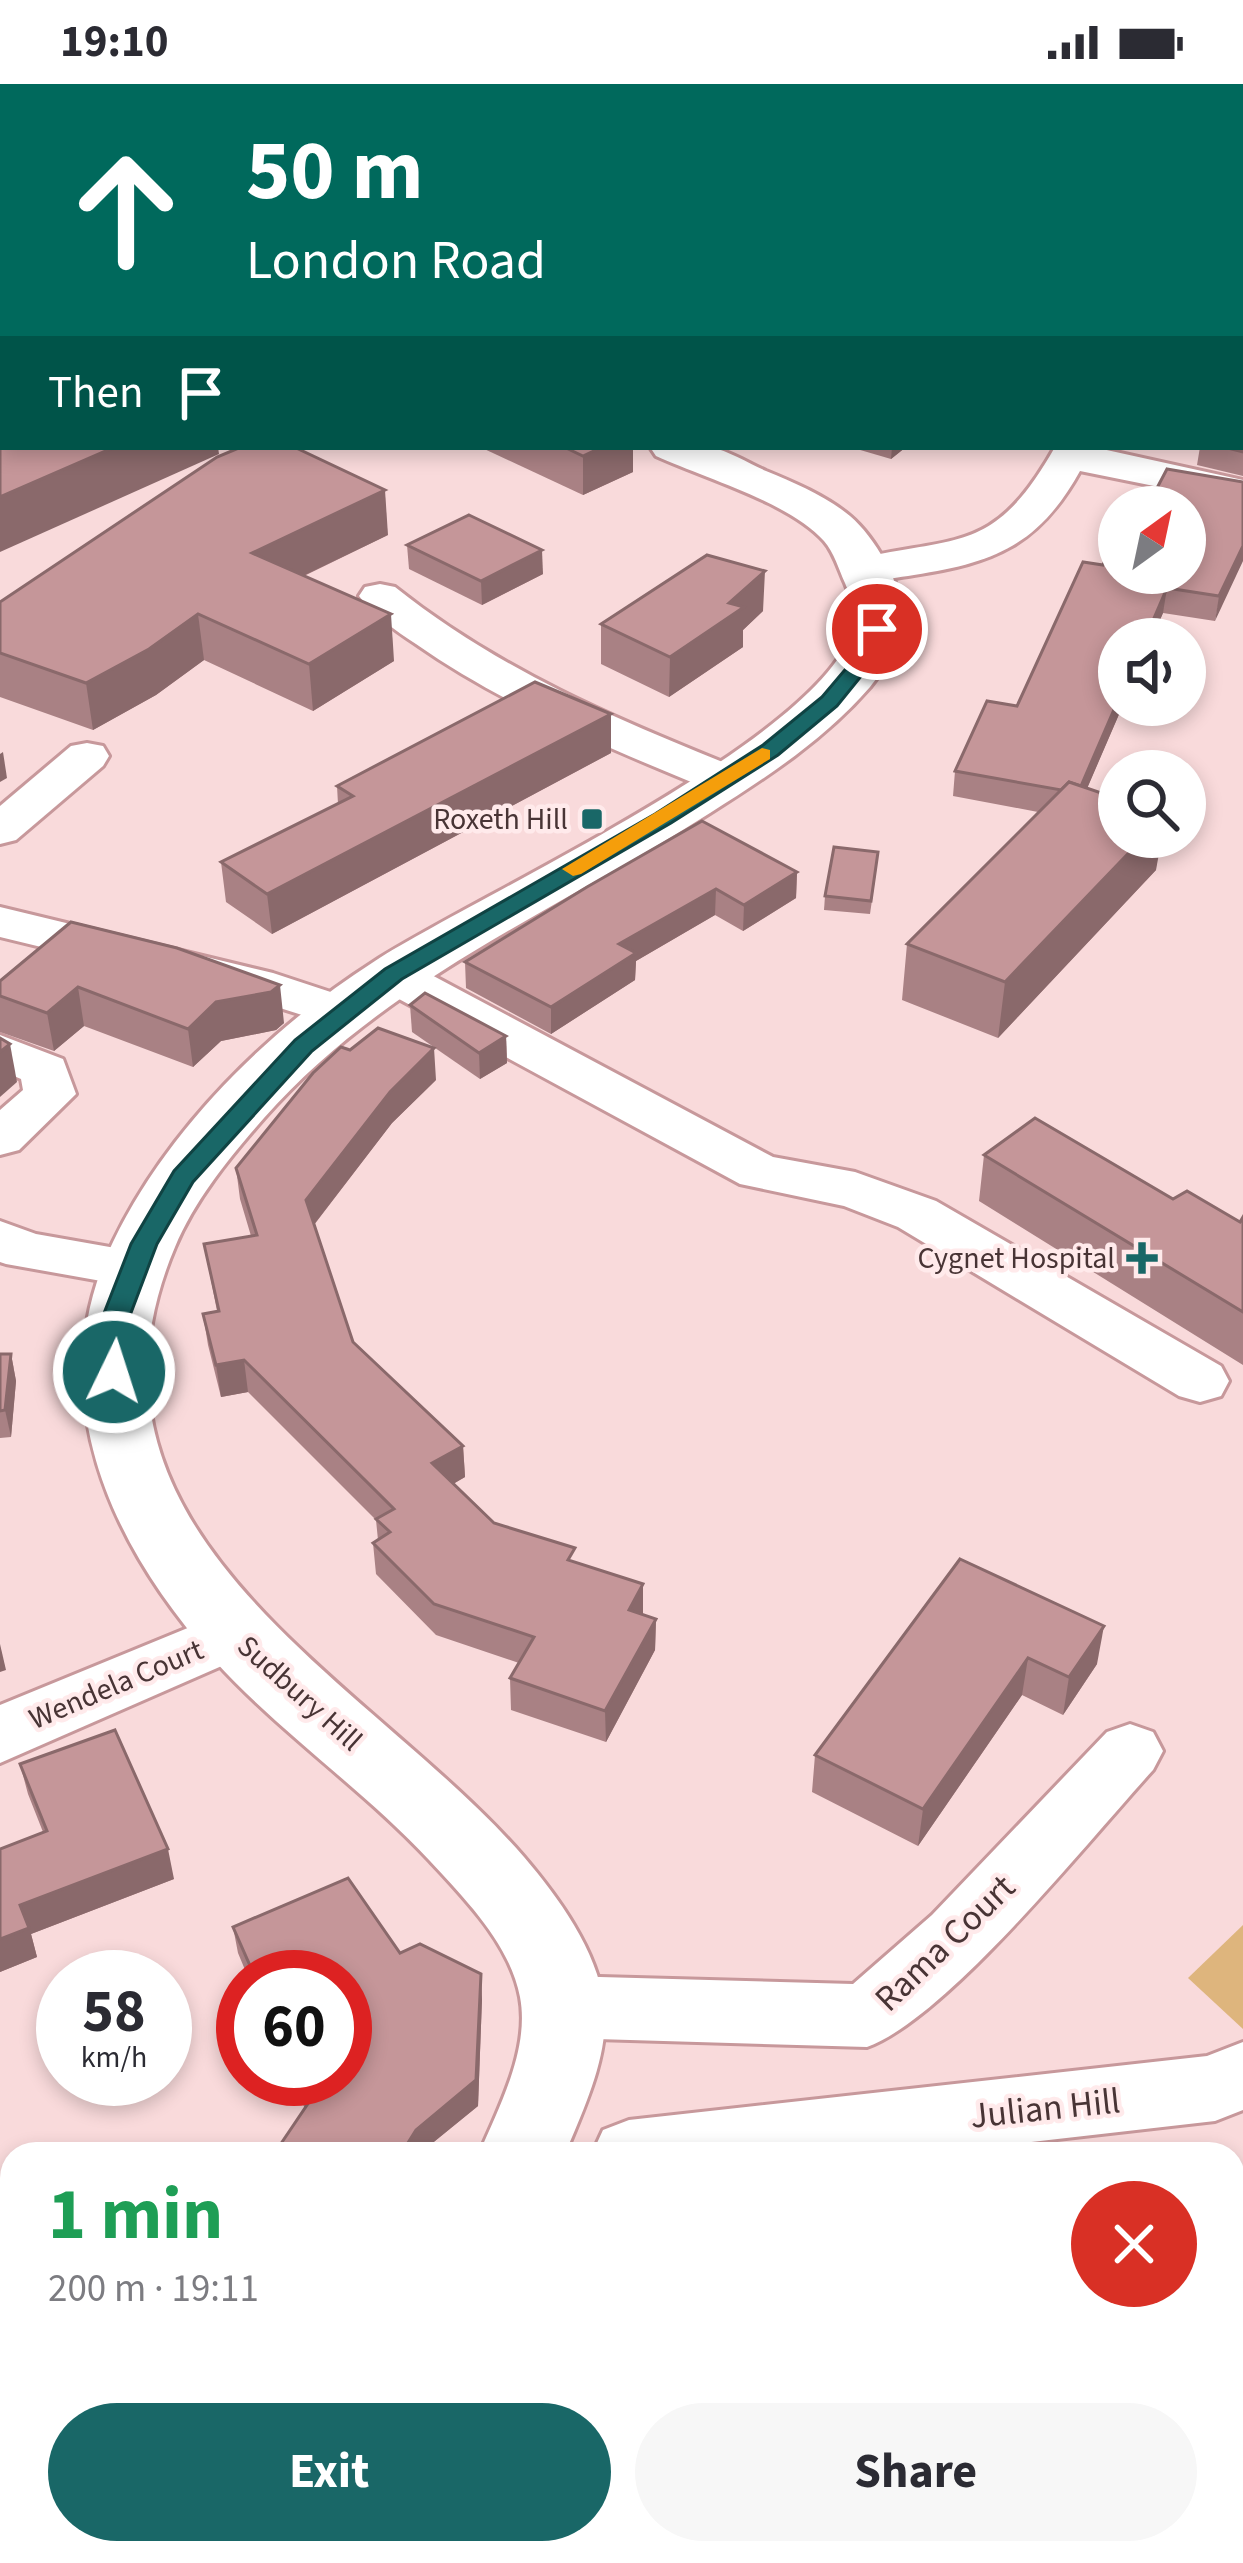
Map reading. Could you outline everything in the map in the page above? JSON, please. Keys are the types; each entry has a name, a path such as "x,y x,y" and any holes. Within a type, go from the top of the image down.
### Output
{"main road":[{"path":"678,450 823,517 845,535 862,570"},
{"name":"Sudbury Hill","path":"527,2142 550,2084 563,2007 533,1925 457,1835 234,1634 146,1508 115,1417 113,1326 135,1268 184,1177 262,1086 344,1013 393,974 724,779 805,724 865,659 877,629 876,596 862,570"}],"street":[{"path":"862,570 966,554 1013,537 1034,514 1071,452 1243,491"},
{"path":"380,596 428,635 530,697 724,779"},
{"path":"0,830 87,756"},
{"path":"0,922 255,984 344,1013"},
{"path":"393,974 759,1172 855,1190 917,1214 1199,1381"},
{"path":"0,1051 45,1070 50,1094 0,1138"},
{"path":"9,1248 135,1268"},
{"name":"Wendela Court","path":"0,1737 35,1716 234,1634"},
{"name":"Rama Court","path":"563,2007 867,2016 957,1936 1130,1751"},
{"name":"Julian Hill","path":"736,2142 1215,2088 1243,2074"}],"shaded area":[{"path":"1243,1925 1243,2029 1188,1978"}],"building":[{"path":"0,450 108,450 0,497"},
{"path":"234,450 300,450 385,490 252,553 391,614 309,664 198,614 149,649 86,683 0,653 0,602"},
{"path":"1167,469 1243,482 1243,546 1219,596 1206,594 1206,486 1158,486"},
{"path":"469,515 542,550 481,581 407,545"},
{"path":"707,555 765,571 729,603 744,607 670,657 601,624"},
{"path":"1083,562 1098,564 1098,594 1164,594 1154,618 1098,618 1098,726 1107,726 1081,786 1069,782 1061,790 955,771 987,701 1017,706"},
{"path":"535,682 611,714 267,894 221,862 353,796 337,786"},
{"path":"1069,782 1098,792 1098,858 1124,858 1005,982 907,944"},
{"path":"702,821 797,872 744,905 716,889 619,944 636,953 551,1007 465,962 587,887"},
{"path":"834,847 878,852 871,901 825,896"},
{"path":"71,922 177,948 280,985 271,992 216,1002 188,1029 78,987 47,1013 0,996 0,981"},
{"path":"425,993 506,1036 479,1053 410,1005"},
{"path":"378,1028 434,1048 390,1092 306,1200 353,1342 463,1446 432,1463 494,1523 575,1548 568,1560 643,1584 629,1610 656,1619 605,1711 510,1678 534,1637 434,1604 373,1543 390,1532 376,1519 394,1509 244,1360 216,1365 203,1314 219,1311 204,1244 257,1235 236,1168 313,1073 341,1047 350,1050"},
{"path":"1035,1118 1173,1199 1187,1191 1240,1222 1243,1217 1243,1312 984,1155"},
{"path":"0,1354 11,1354 5,1410 0,1411"},
{"path":"960,1559 1104,1626 1069,1677 1028,1658 923,1809 815,1755"},
{"path":"115,1730 168,1849 20,1905 29,1928 0,1939 0,1849 47,1831 20,1764"},
{"path":"348,1878 400,1953 420,1944 481,1974 476,2080 416,2130 408,2142 282,2142 306,2106 372,2106 372,1950 243,1950 233,1927"}],"slow traffic":[{"path":"573,869 762,755"}],"place":[{"name":"Roxeth Hill","path":"592,819"},
{"name":"Cygnet Hospital","path":"1142,1258"}],"route":[{"path":"114,1372 113,1326 144,1244 184,1177 303,1046 393,974 663,818 770,750 830,701 865,659 877,629"}]}
